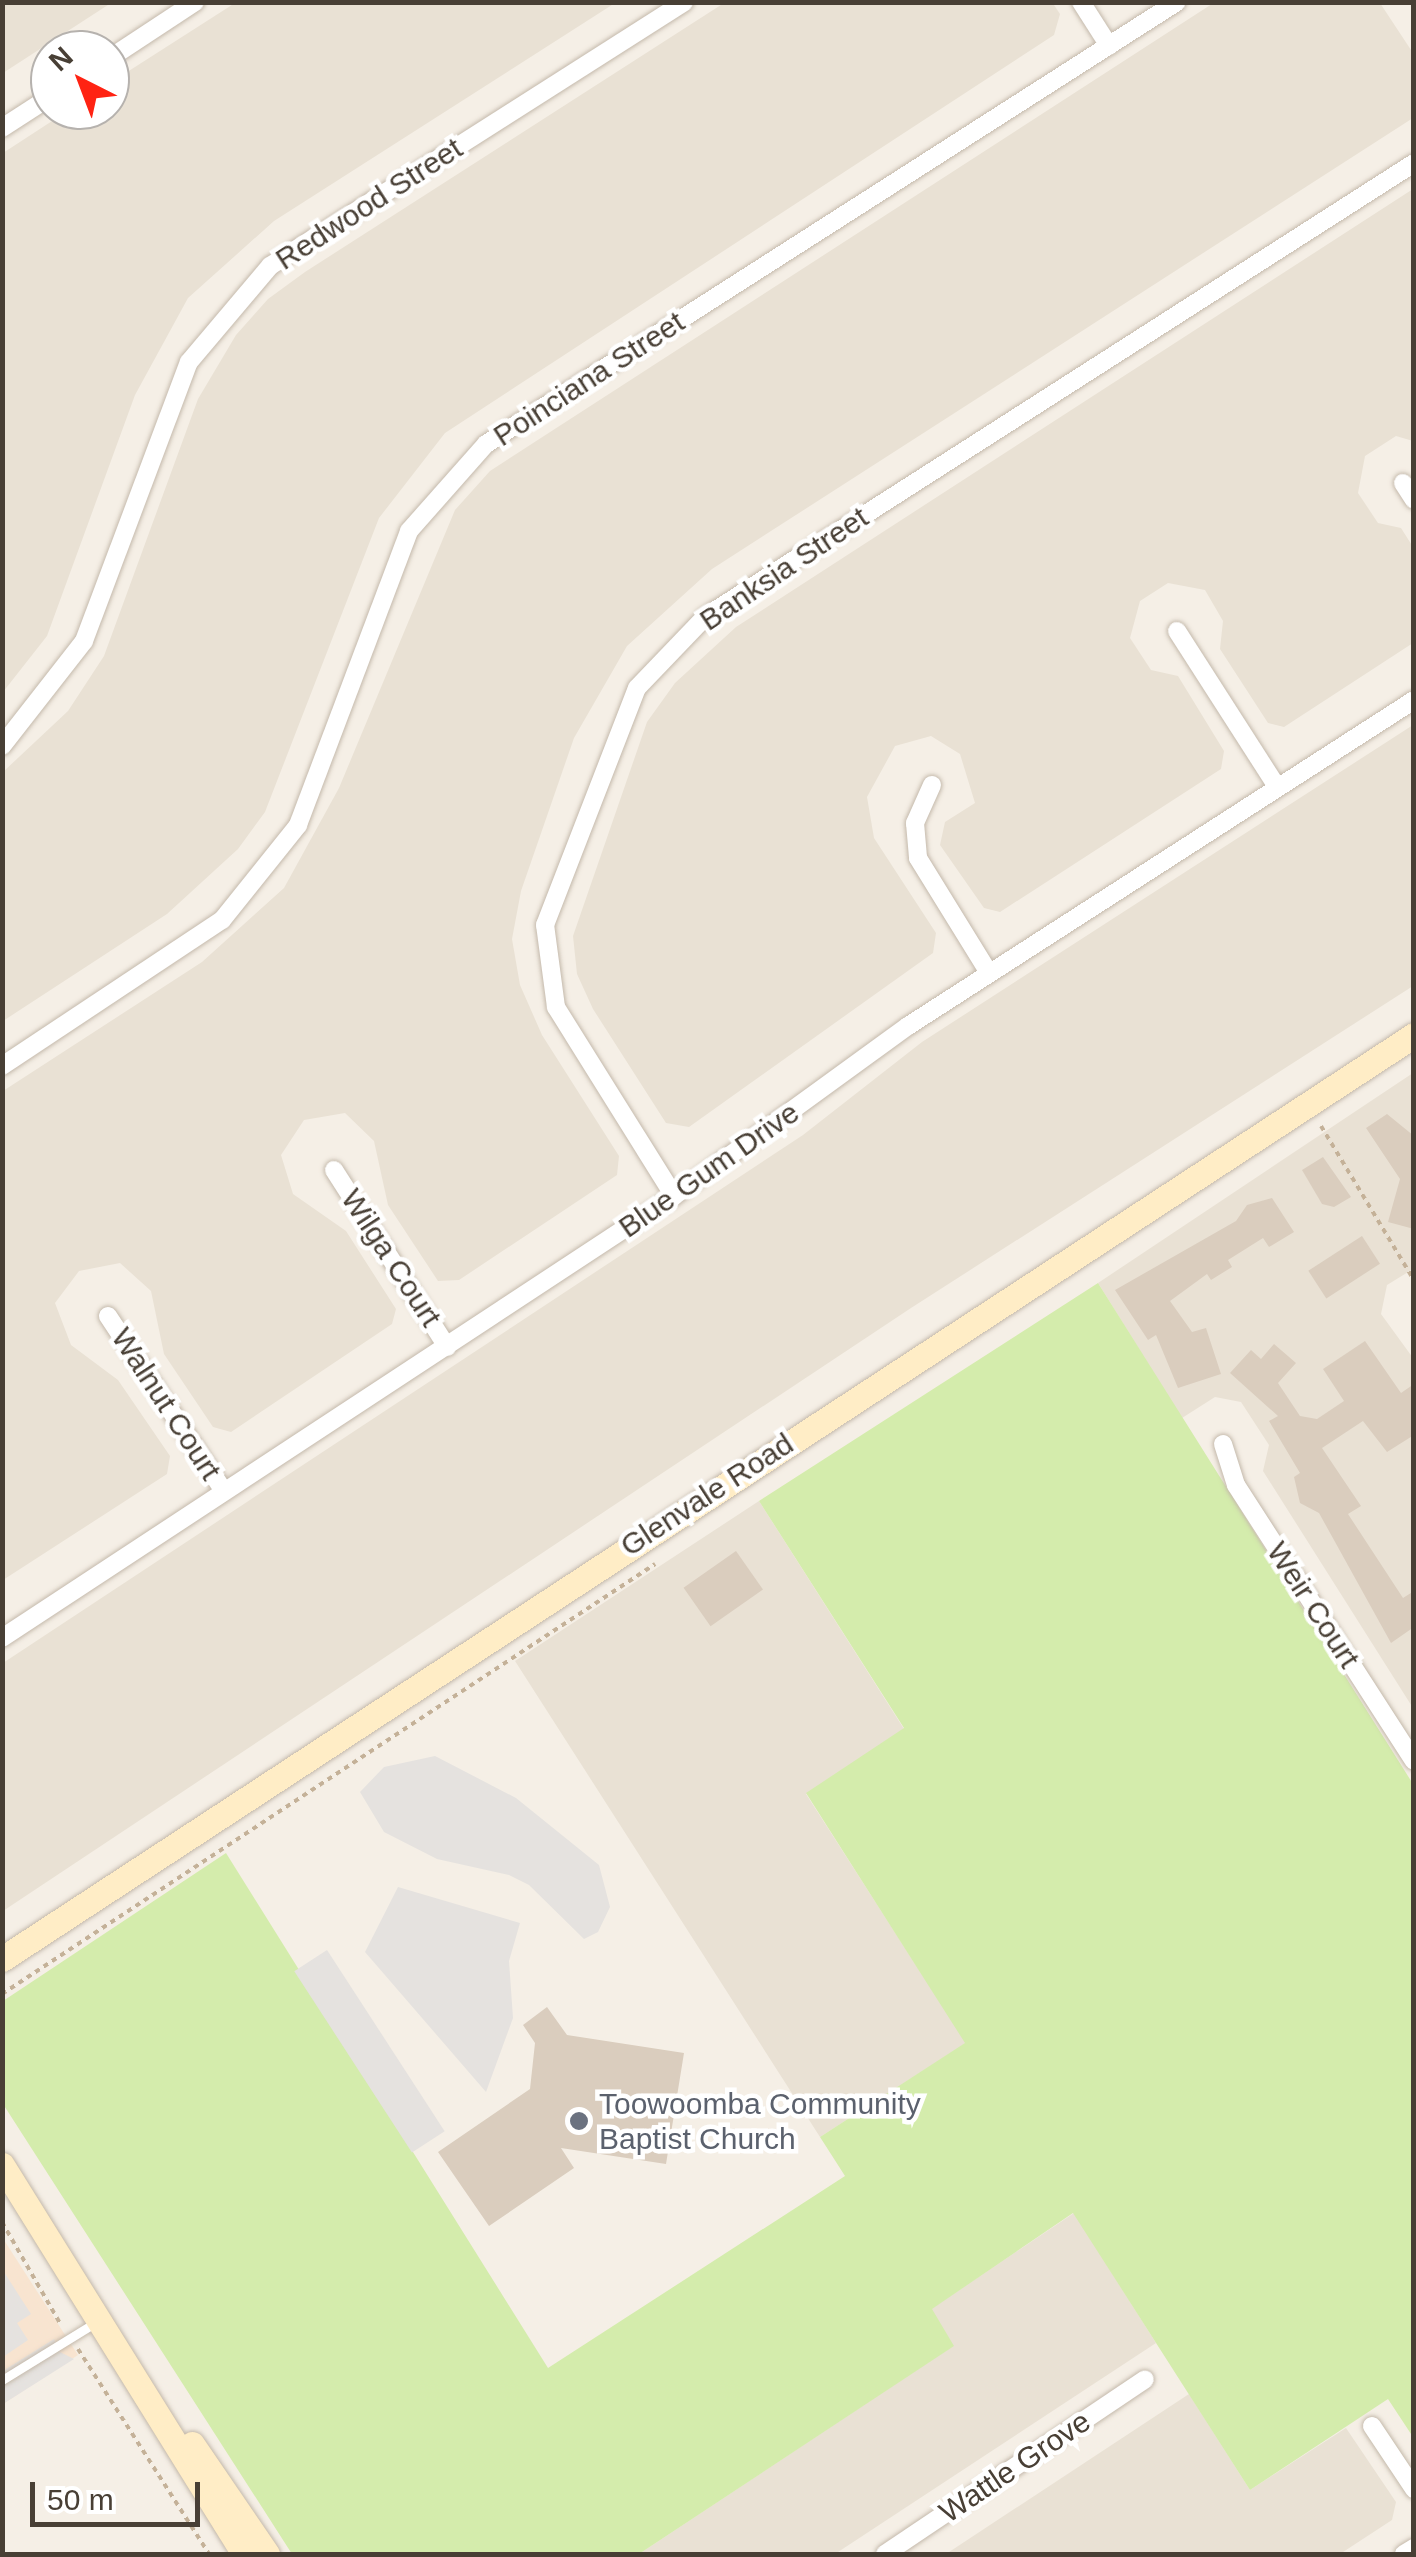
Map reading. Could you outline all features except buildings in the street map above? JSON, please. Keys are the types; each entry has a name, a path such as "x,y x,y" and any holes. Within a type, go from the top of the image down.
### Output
{"street":[{"path":"130,45 194,2"},
{"name":"Redwood Street","path":"2,746 84,641 188,362 270,266 684,2"},
{"path":"1081,2 1109,46"},
{"name":"Poinciana Street","path":"2,1066 222,920 298,825 409,531 486,444 1177,2"},
{"path":"2,128 30,110"},
{"name":"Banksia Street","path":"674,1196 556,1007 546,925 638,688 705,617 1414,162"},
{"path":"1402,483 1414,500"},
{"path":"1177,631 1276,788"},
{"name":"Blue Gum Drive","path":"2,1638 674,1196 989,973 1414,700"},
{"path":"932,785 915,822 918,858 989,973"},
{"name":"Glenvale Road","path":"2,1959 1414,1035"},
{"name":"Wilga Court","path":"334,1170 447,1347"},
{"name":"Walnut Court","path":"108,1316 224,1491"},
{"name":"Weir Court","path":"1223,1444 1236,1485 1414,1760"},
{"path":"2,2165 244,2554"},
{"path":"101,2319 267,2554"},
{"name":"Wattle Grove","path":"885,2554 1145,2379"},
{"path":"1372,2426 1414,2489"},
{"path":"1404,2554 1414,2548"}],"lane":[{"path":"2,2380 101,2319"}],"path":[{"path":"1319,1122 1414,1280"},
{"path":"2,1994 655,1564"},
{"path":"2,2222 210,2554"}],"shaded area":[{"path":"3,2 111,2 69,30 30,30 30,56 3,73"},
{"path":"1052,2 1060,14 1054,35 445,433 379,518 265,812 238,849 167,914 3,1021 3,772 68,711 104,656 198,399 236,335 268,299 305,272 724,3"},
{"path":"1215,2 1380,3 1413,53 1413,118 712,569 627,646 574,738 521,891 512,939 520,985 542,1035 619,1156 617,1175 459,1280 438,1281 388,1205 374,1141 345,1113 304,1120 281,1155 293,1194 346,1231 396,1309 392,1324 231,1432 213,1427 164,1354 151,1291 120,1263 79,1271 55,1303 71,1345 118,1380 170,1456 167,1474 3,1580 3,1091 202,962 284,888 339,788 455,510 490,471"},
{"path":"235,3 615,3 274,221 188,298 135,395 47,636 3,692 3,153 38,130 130,130 130,70"},
{"path":"1413,189 1413,441 1396,436 1365,456 1358,493 1378,523 1401,528 1413,547 1413,643 1284,727 1268,723 1220,649 1223,621 1205,590 1168,583 1140,601 1130,638 1151,670 1178,676 1224,751 1221,769 1000,912 984,908 940,845 945,822 975,803 960,754 931,736 895,746 867,797 874,838 936,933 933,953 689,1127 666,1123 593,1009 577,974 573,936 647,722 675,683 736,627"},
{"path":"1413,725 1413,986 911,1308 3,1911 3,1663 803,1135 922,1042"},
{"path":"1413,1073 1413,1269 1387,1285 1381,1314 1413,1358 1413,1708 1263,1471 1269,1445 1241,1402 1215,1397 1182,1418 1098,1283"},
{"path":"759,1501 904,1729 806,1794 966,2043 820,2137 515,1661"},
{"path":"435,1756 516,1798 599,1865 610,1907 598,1932 584,1939 529,1885 509,1875 437,1859 384,1832 360,1792 384,1767"},
{"path":"398,1887 520,1923 509,1961 513,2018 486,2092 365,1952"},
{"path":"327,1950 445,2131 412,2152 294,1971"},
{"path":"1074,2213 1156,2343 835,2554 639,2554 953,2346 931,2309"},
{"path":"2,2237 78,2355 3,2404 2,2404"},
{"path":"2,2269 31,2314 17,2323 28,2340 3,2357"},
{"path":"54,2339 60,2352 74,2359 3,2404 3,2371"},
{"path":"1189,2394 1250,2490 1346,2428 1396,2502 1392,2520 1340,2554 946,2554"}],"green space":[{"path":"1098,1283 1413,1784 1413,2437 1388,2399 1250,2490 1073,2213 932,2309 954,2346 639,2554 292,2554 3,2104 3,2001 226,1853 548,2368 845,2176 820,2137 965,2043 806,1793 904,1728 759,1501"}],"place":[{"name":"Toowoomba Community Baptist Church","path":"579,2121"}]}
